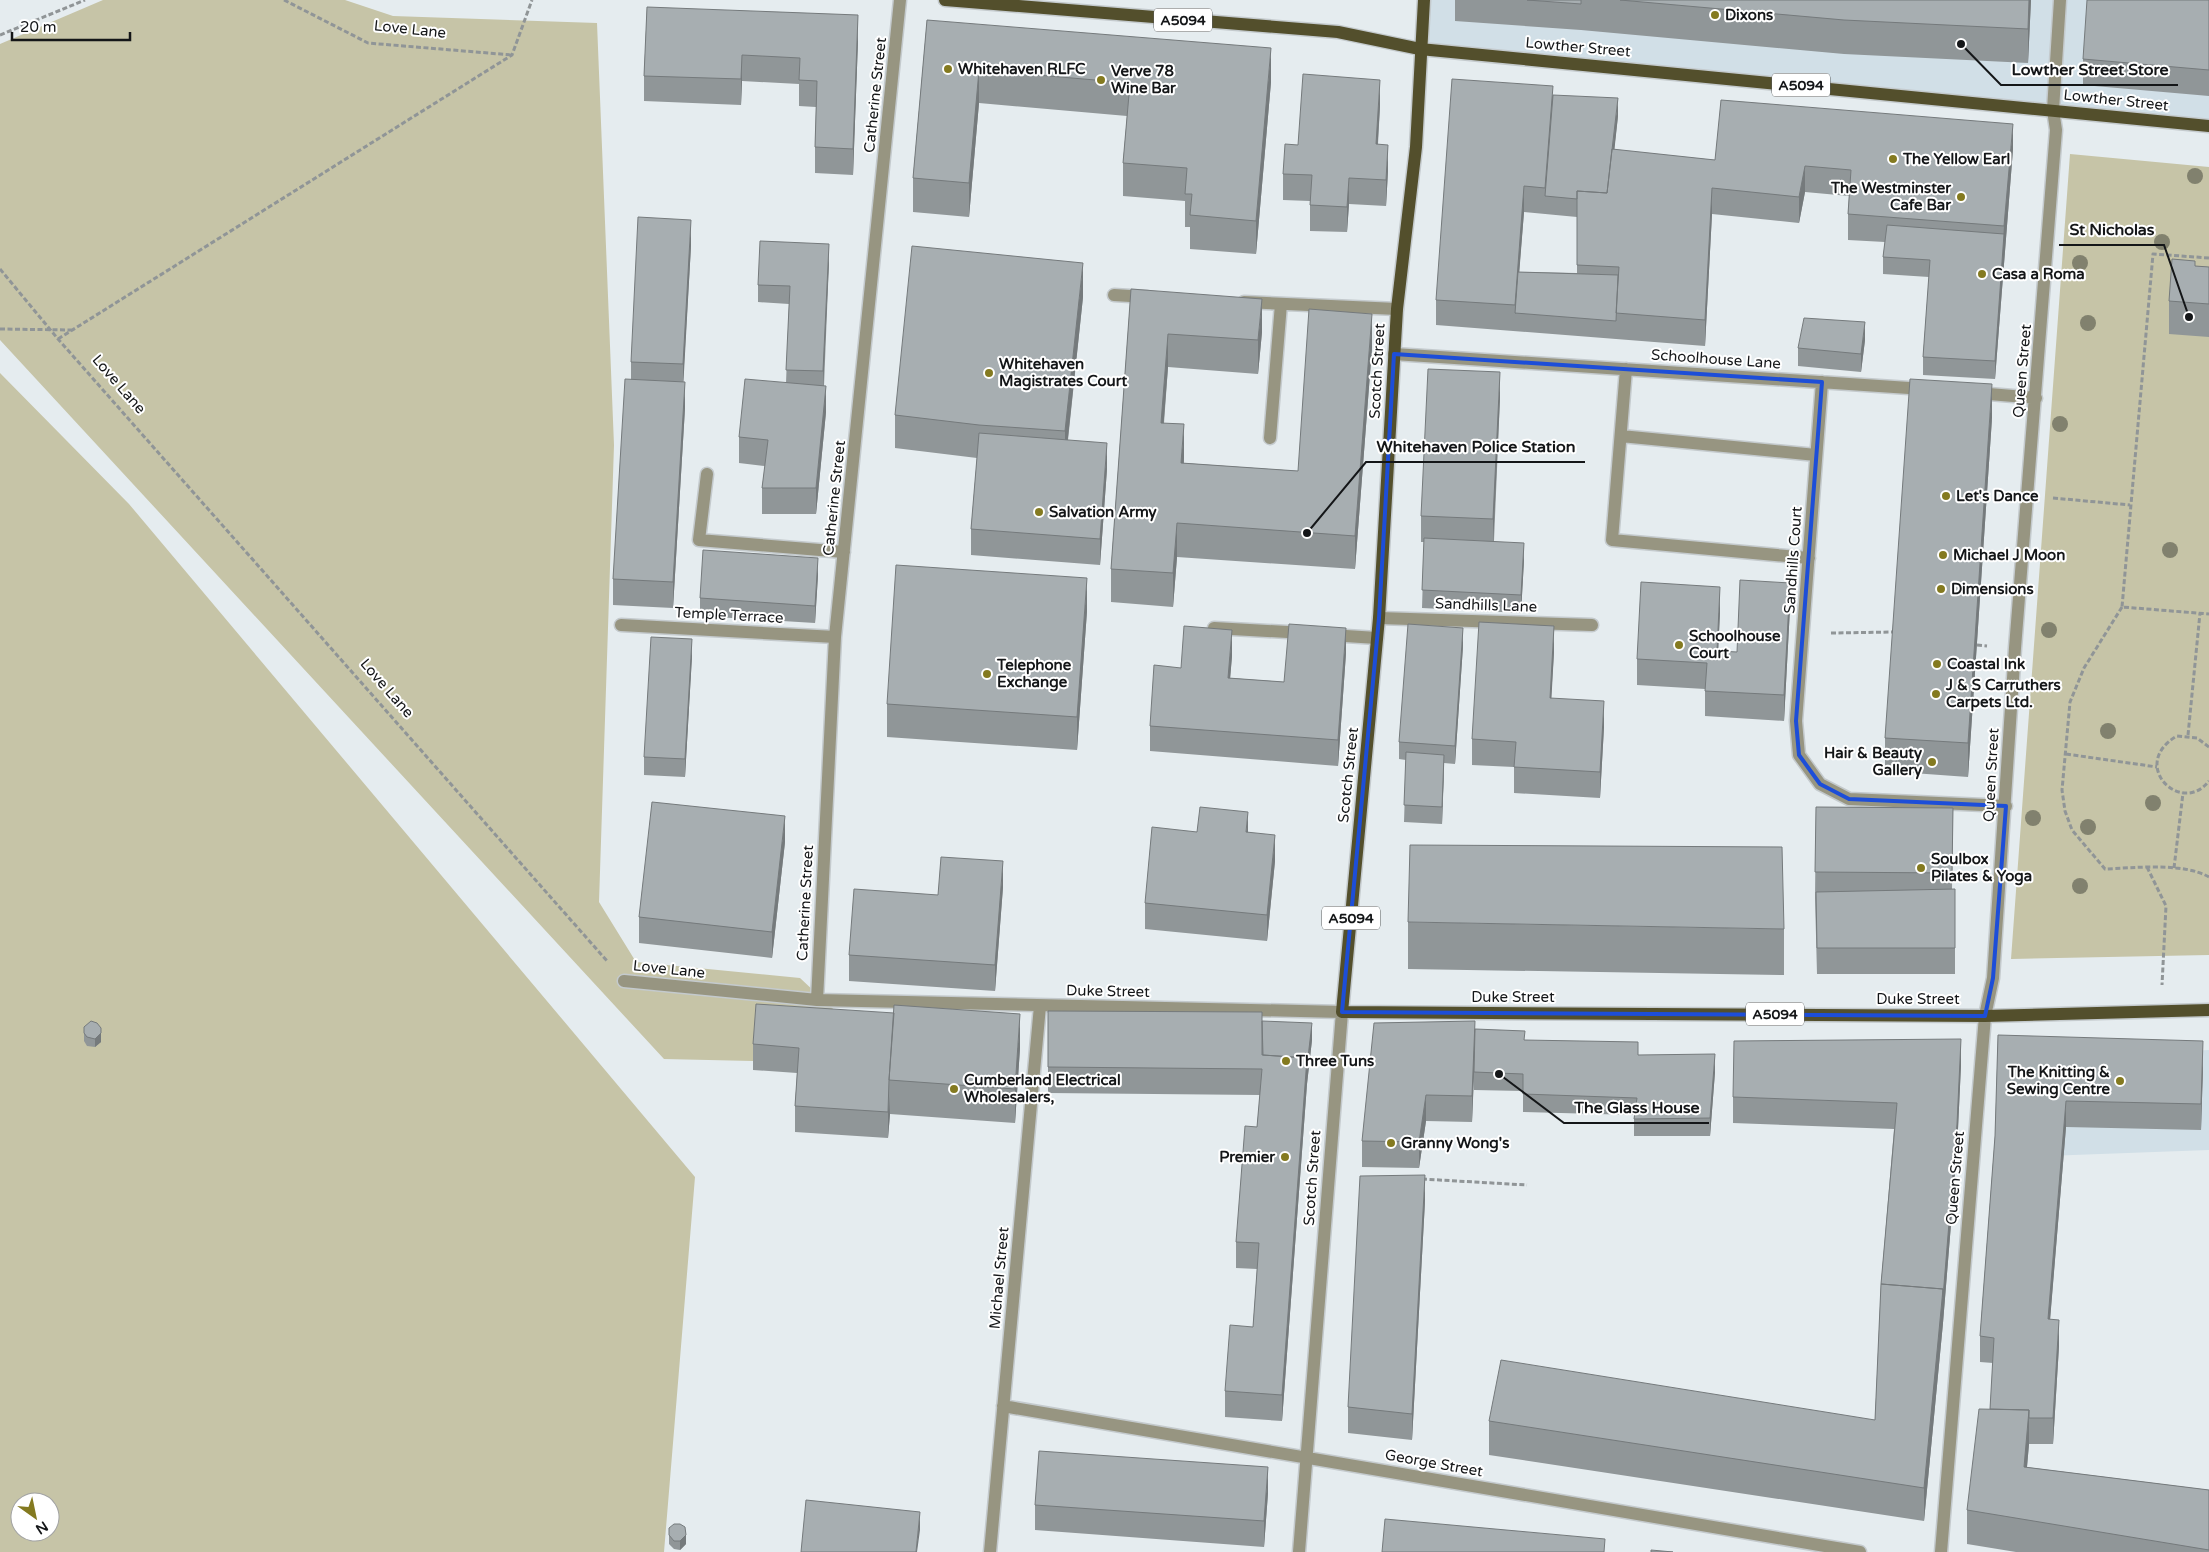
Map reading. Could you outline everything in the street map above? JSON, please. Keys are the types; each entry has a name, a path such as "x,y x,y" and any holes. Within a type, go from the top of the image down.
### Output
{"main road":[{"name":"Lowther Street","path":"945,0 1338,32 1420,49 2209,126"},
{"name":"Scotch Street","path":"1342,1012 1378,638 1397,310 1416,147 1424,0"},
{"name":"Duke Street","path":"1342,1012 1985,1016 2209,1010"}],"street":[{"name":"Catherine Street","path":"817,1000 835,638 900,0"},
{"name":"Queen Street","path":"1941,1552 1985,1016 1993,978 2027,496 2056,130 2053,110 2060,0"},
{"path":"1114,295 1163,298"},
{"path":"1232,301 1397,310"},
{"path":"1270,438 1281,304"},
{"name":"Schoolhouse Lane","path":"1394,354 1941,390"},
{"path":"1626,369 1612,540 1809,558"},
{"name":"Sandhills Court","path":"1822,382 1796,721 1799,755 1820,784 1849,799 2006,806"},
{"path":"1961,392 2036,398"},
{"path":"1621,436 1816,455"},
{"path":"707,474 699,540 844,552"},
{"name":"Sandhills Lane","path":"1379,618 1592,625"},
{"name":"Temple Terrace","path":"621,626 835,638"},
{"path":"1214,628 1378,638"},
{"name":"Love Lane","path":"624,981 817,1000"},
{"name":"Duke Street","path":"817,1000 1342,1012"},
{"name":"Michael Street","path":"990,1552 1040,1006"},
{"name":"Scotch Street","path":"1299,1552 1342,1012"},
{"name":"George Street","path":"1003,1406 1860,1552"}],"path":[{"path":"0,35 85,0"},
{"name":"Love Lane","path":"284,0 368,43 512,55"},
{"path":"58,339 512,55 532,0"},
{"path":"2209,258 2153,254 2122,607 2084,668 2070,702 2062,790 2065,812 2072,830 2105,869 2174,868 2201,872 2209,876"},
{"name":"Love Lane","path":"0,269 58,339 624,981"},
{"path":"0,328 73,330"},
{"path":"2027,496 2130,505"},
{"path":"2122,607 2209,614"},
{"path":"2188,735 2200,613"},
{"path":"1804,634 1895,632"},
{"path":"2209,747 2197,738 2188,735 2178,736 2162,748 2158,757 2157,767 2165,785 2183,793 2201,789 2209,781"},
{"path":"2066,754 2157,767"},
{"path":"2174,868 2183,793"},
{"path":"2147,867 2166,906 2161,1010"},
{"path":"1418,1179 1527,1185"}],"highlighted area":[{"path":"1394,354 1822,382 1796,721 1799,755 1820,784 1849,799 2006,806 1993,978 1985,1016 1342,1012 1379,618"}],"shaded area":[{"path":"103,0 345,0 393,16 597,23 614,445 599,902 636,962 800,978 892,1064 664,1059 0,340 0,44"},
{"path":"1424,0 2209,0 2209,127 1420,49"},
{"path":"2070,154 2209,167 2209,955 2011,959"},
{"path":"0,373 129,504 695,1177 664,1552 0,1552"},
{"path":"2209,1050 2209,1150 2046,1156 2057,1056"}],"building":[{"path":"1527,0 1581,0 1581,4"},
{"path":"1620,0 2029,0 2028,29 1844,20"},
{"path":"2087,0 2209,0 2209,70 2083,59"},
{"path":"647,7 858,15 853,149 815,147 817,81 799,80 800,58 742,55 741,79 644,76"},
{"path":"927,20 1271,48 1256,221 1190,215 1192,194 1185,194 1187,168 1123,163 1130,83 979,70 969,183 913,178"},
{"path":"1303,74 1380,80 1376,144 1388,145 1386,180 1349,178 1347,207 1310,205 1312,175 1283,174 1285,144 1298,145"},
{"path":"1452,79 1553,86 1545,188 1524,186 1515,305 1436,300"},
{"path":"1553,95 1618,98 1607,193 1577,191 1577,199 1545,196"},
{"path":"1721,100 2013,124 2004,226 1848,214 1851,170 1805,166 1799,197 1712,188 1705,320 1616,313 1619,267 1577,265 1577,191 1607,193 1612,149 1715,160"},
{"path":"638,217 691,220 683,364 631,362"},
{"path":"1887,225 2004,234 1995,361 1923,357 1930,260 1883,257"},
{"path":"760,241 829,244 823,371 786,370 790,286 758,285"},
{"name":"Whitehaven Magistrates Court","path":"912,246 1083,263 1065,431 979,425 895,415"},
{"path":"2172,259 2195,261 2195,266 2209,267 2209,304 2169,301"},
{"path":"1518,272 1618,275 1616,321 1515,313"},
{"path":"1131,289 1262,299 1258,340 1168,334 1161,423 1184,424 1181,463 1298,471 1309,309 1372,314 1355,536 1177,523 1173,573 1111,569"},
{"path":"1804,318 1865,322 1861,354 1798,348"},
{"path":"1428,369 1500,372 1493,519 1421,516"},
{"path":"625,379 685,382 673,582 613,579"},
{"path":"745,379 826,386 816,488 762,488 768,440 739,437"},
{"path":"1910,379 1992,384 1968,743 1885,738"},
{"name":"Salvation Army","path":"979,433 1107,443 1100,539 971,529"},
{"path":"1424,538 1524,543 1521,595 1422,590"},
{"path":"703,550 818,558 815,606 700,598"},
{"name":"Telephone Exchange","path":"896,565 1087,578 1077,717 887,704"},
{"name":"Schoolhouse Court","path":"1740,580 1790,583 1784,695 1705,691 1707,663 1637,659 1641,582 1720,587 1717,651 1737,652"},
{"path":"1479,622 1554,626 1550,698 1604,701 1600,772 1514,767 1516,742 1472,739"},
{"path":"1289,624 1346,628 1338,740 1150,726 1154,665 1181,668 1184,626 1232,630 1228,678 1284,682"},
{"path":"1408,624 1463,628 1455,746 1399,742"},
{"path":"651,637 692,639 685,759 644,757"},
{"path":"1406,752 1444,755 1442,807 1404,805"},
{"path":"652,802 785,816 772,932 639,917"},
{"path":"1200,807 1248,812 1246,832 1275,835 1267,915 1145,903 1152,827 1197,832"},
{"path":"1816,807 1953,808 1952,873 1815,872"},
{"path":"1410,845 1782,847 1784,929 1408,922"},
{"path":"941,857 1003,861 995,965 849,955 854,889 938,895"},
{"path":"1955,889 1955,948 1817,948 1816,892"},
{"path":"756,1004 894,1013 888,1112 795,1106 799,1048 753,1044"},
{"path":"894,1005 1020,1014 1015,1089 889,1080"},
{"path":"1048,1011 1262,1012 1262,1055 1307,1058 1282,1395 1225,1391 1230,1325 1253,1327 1259,1243 1236,1242 1245,1126 1257,1127 1262,1069 1048,1067"},
{"path":"91,1021 97,1023 101,1028 101,1033 95,1039 87,1037 84,1033 84,1027"},
{"path":"1262,1021 1312,1023 1307,1066 1307,1058 1263,1055"},
{"path":"1475,1021 1472,1096 1426,1095 1419,1142 1362,1141 1374,1023"},
{"path":"1475,1029 1525,1031 1524,1040 1638,1042 1638,1055 1715,1054 1710,1118 1634,1119 1637,1098 1523,1094 1523,1074 1474,1072"},
{"path":"1998,1035 2203,1041 2201,1104 2066,1101 2048,1319 2059,1320 2053,1418 2029,1418 2029,1410 1990,1409 1994,1338 1980,1336 1995,1136"},
{"path":"1961,1039 1957,1124 1943,1297 1943,1289 1881,1284 1897,1103 1733,1097 1734,1041"},
{"path":"1425,1175 1412,1414 1348,1407 1360,1176"},
{"path":"1881,1284 1943,1289 1924,1488 1489,1421 1501,1360 1875,1420"},
{"path":"1979,1409 2029,1410 2024,1467 2209,1490 2209,1550 1967,1510"},
{"path":"1039,1451 1268,1467 1264,1521 1035,1505"},
{"path":"806,1500 920,1512 916,1552 801,1552"},
{"path":"1385,1519 1605,1539 1604,1552 1382,1552"},
{"path":"674,1524 680,1524 685,1527 686,1535 680,1541 674,1541 669,1535 669,1528"},
{"path":"1651,1550 1673,1552 1651,1552"}],"place":[{"name":"Dixons","path":"1715,15"},
{"name":"Lowther Street Store","path":"1961,44"},
{"name":"Whitehaven RLFC","path":"948,69"},
{"name":"Verve 78 Wine Bar","path":"1101,80"},
{"name":"The Yellow Earl","path":"1893,159"},
{"name":"The Westminster Cafe Bar","path":"1961,197"},
{"name":"Casa a Roma","path":"1982,274"},
{"name":"St Nicholas","path":"2189,317"},
{"name":"Whitehaven Magistrates Court","path":"989,373"},
{"name":"Let's Dance","path":"1946,496"},
{"name":"Salvation Army","path":"1039,512"},
{"name":"Whitehaven Police Station","path":"1307,533"},
{"name":"Michael J Moon","path":"1943,555"},
{"name":"Dimensions","path":"1941,589"},
{"name":"Schoolhouse Court","path":"1679,645"},
{"name":"Coastal Ink","path":"1937,664"},
{"name":"Telephone Exchange","path":"987,674"},
{"name":"J & S Carruthers Carpets Ltd.","path":"1936,694"},
{"name":"Hair & Beauty Gallery","path":"1932,762"},
{"name":"Soulbox Pilates & Yoga","path":"1921,868"},
{"name":"Three Tuns","path":"1286,1061"},
{"name":"The Glass House","path":"1499,1074"},
{"name":"The Knitting & Sewing Centre","path":"2120,1081"},
{"name":"Cumberland Electrical Wholesalers,","path":"954,1089"},
{"name":"Granny Wong's","path":"1391,1143"},
{"name":"Premier","path":"1285,1157"}]}
